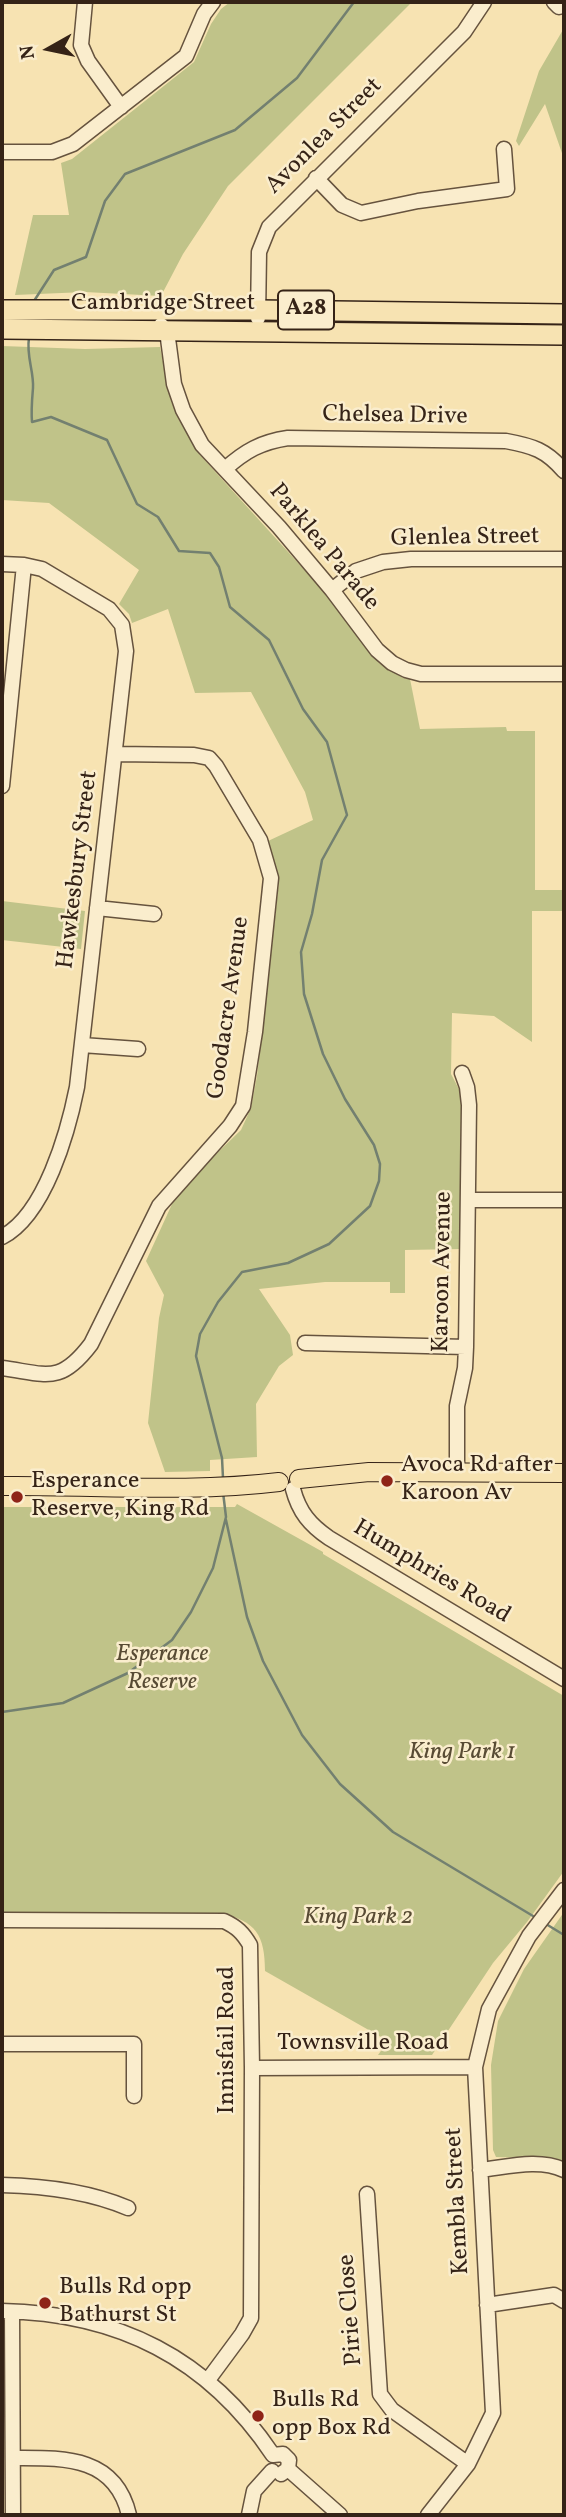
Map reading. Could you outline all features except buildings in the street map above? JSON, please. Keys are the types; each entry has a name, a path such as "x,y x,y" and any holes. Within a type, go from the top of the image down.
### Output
{"highway":[{"name":"Cambridge Street","path":"8,319 50,309 563,314"},
{"name":"Cambridge Street","path":"8,319 48,329 562,335"}],"main road":[{"path":"2,1486 212,1487 290,1483 369,1472 564,1473"}],"street":[{"path":"85,2 81,46 88,61 121,107"},
{"path":"2,152 43,153 66,148 186,56 204,14 213,2"},
{"name":"Avonlea Street","path":"258,330 259,252 264,235 274,220 464,32 484,2"},
{"path":"316,178 349,209 368,213 418,201 507,189 504,149"},
{"path":"146,309 167,331"},
{"name":"Parklea Parade","path":"167,331 174,384 183,410 202,445 279,527 332,590 377,650 392,663 421,674 564,674"},
{"name":"Chelsea Drive","path":"225,469 245,451 268,441 288,438 506,441 531,446 551,456 564,471"},
{"name":"Glenlea Street","path":"332,590 356,571 383,562 411,559 564,559"},
{"name":"Hawkesbury Street","path":"2,565 24,565 42,569 109,609 122,625 126,651 77,1087 69,1129 37,1201 15,1230 2,1237"},
{"path":"2,786 24,565"},
{"name":"Goodacre Avenue","path":"2,1368 55,1375 78,1362 91,1344 159,1206 230,1126 243,1106 255,1032 271,878 263,848 209,757 116,754"},
{"path":"97,908 154,914"},
{"path":"82,1045 138,1049"},
{"name":"Karoon Avenue","path":"457,1472 457,1406 466,1348 468,1200 469,1105 462,1073"},
{"path":"468,1200 564,1200"},
{"path":"305,1343 466,1348"},
{"name":"Humphries Road","path":"290,1483 297,1504 308,1523 564,1679"},
{"name":"Kembla Street","path":"428,2515 468,2464 493,2413 475,2067 489,2008 529,1936 564,1890"},
{"name":"Innisfail Road","path":"2,1920 224,1921 244,1934 250,1945 251,2318 208,2380"},
{"path":"2,2044 134,2044 134,2096"},
{"name":"Townsville Road","path":"252,2068 475,2067"},
{"path":"480,2171 527,2164 555,2165 564,2170"},
{"path":"2,2185 54,2189 107,2199 128,2208"},
{"name":"Pirie Close","path":"367,2194 380,2394 392,2410 468,2464"},
{"path":"487,2305 554,2295 564,2301"},
{"path":"13,2515 7,2312 63,2316 132,2336 182,2362 208,2380 253,2424 273,2455"},
{"path":"282,2454 288,2457 288,2469 280,2474 272,2471 269,2464 273,2455 282,2454"},
{"path":"13,2458 69,2459 93,2467 115,2486 125,2501 129,2515"},
{"path":"288,2469 340,2515"},
{"path":"249,2515 254,2491 272,2471"}],"green space":[{"path":"230,2 412,2 228,186 183,254 161,296 85,292 15,295 33,215 69,215 61,163 72,159 194,62 211,24 221,9"},
{"path":"564,28 564,159 545,104 519,146 516,141 539,71"},
{"path":"2,346 85,349 160,347 171,401 200,455 340,609 379,663 403,678 410,679 420,729 506,727 507,731 535,731 535,890 564,890 564,911 532,911 532,1042 494,1016 452,1013 451,1074 461,1093 460,1249 405,1250 405,1293 390,1293 390,1282 325,1282 259,1289 290,1335 293,1355 279,1366 256,1404 257,1457 210,1460 210,1471 165,1472 148,1423 159,1318 164,1295 146,1261 178,1191 241,1130 251,1108 279,882 268,841 313,820 305,792 251,692 195,693 168,609 132,623 129,614 119,604 139,570 49,503 2,500"},
{"path":"2,901 85,911 81,949 2,940"},
{"path":"237,1504 323,1552 564,1696 564,1871 493,1963 432,2055 378,2055 388,2041 265,1971 263,1948 256,1932 250,1925 232,1916 220,1913 2,1915 2,1507 235,1507"},
{"path":"564,1912 564,2166 535,2158 496,2157 493,2150 491,2065 498,2021 524,1969"}],"waterway":[{"path":"34,301 54,270 86,257 105,201 125,174 235,130 297,78 354,2"},
{"path":"29,338 33,382 32,422 51,417 107,440 137,504 158,517 179,551 210,553 219,567 230,607 269,640 303,709 327,742 347,815 322,860 312,914 301,952 304,994 323,1054 345,1099 374,1145 380,1164 379,1181 370,1206 329,1244 288,1263 242,1272 218,1302 200,1334 196,1356 222,1458 223,1478"},
{"path":"2,1712 63,1703 128,1673 172,1640 191,1612 213,1568 226,1517 223,1492"},
{"path":"226,1520 247,1617 263,1661 302,1735 340,1784 393,1832 538,1919"},
{"path":"546,1924 564,1935"}],"place":[{"name":"Avoca Rd after Karoon Av","path":"387,1481"},
{"name":"Esperance Reserve, King Rd","path":"17,1497"},
{"name":"Bulls Rd opp Bathurst St","path":"45,2303"},
{"name":"Bulls Rd opp Box Rd","path":"258,2416"}],"park label":[{"name":"Esperance Reserve","path":"162,1670"},
{"name":"King Park 1","path":"462,1754"},
{"name":"King Park 2","path":"358,1919"}]}
